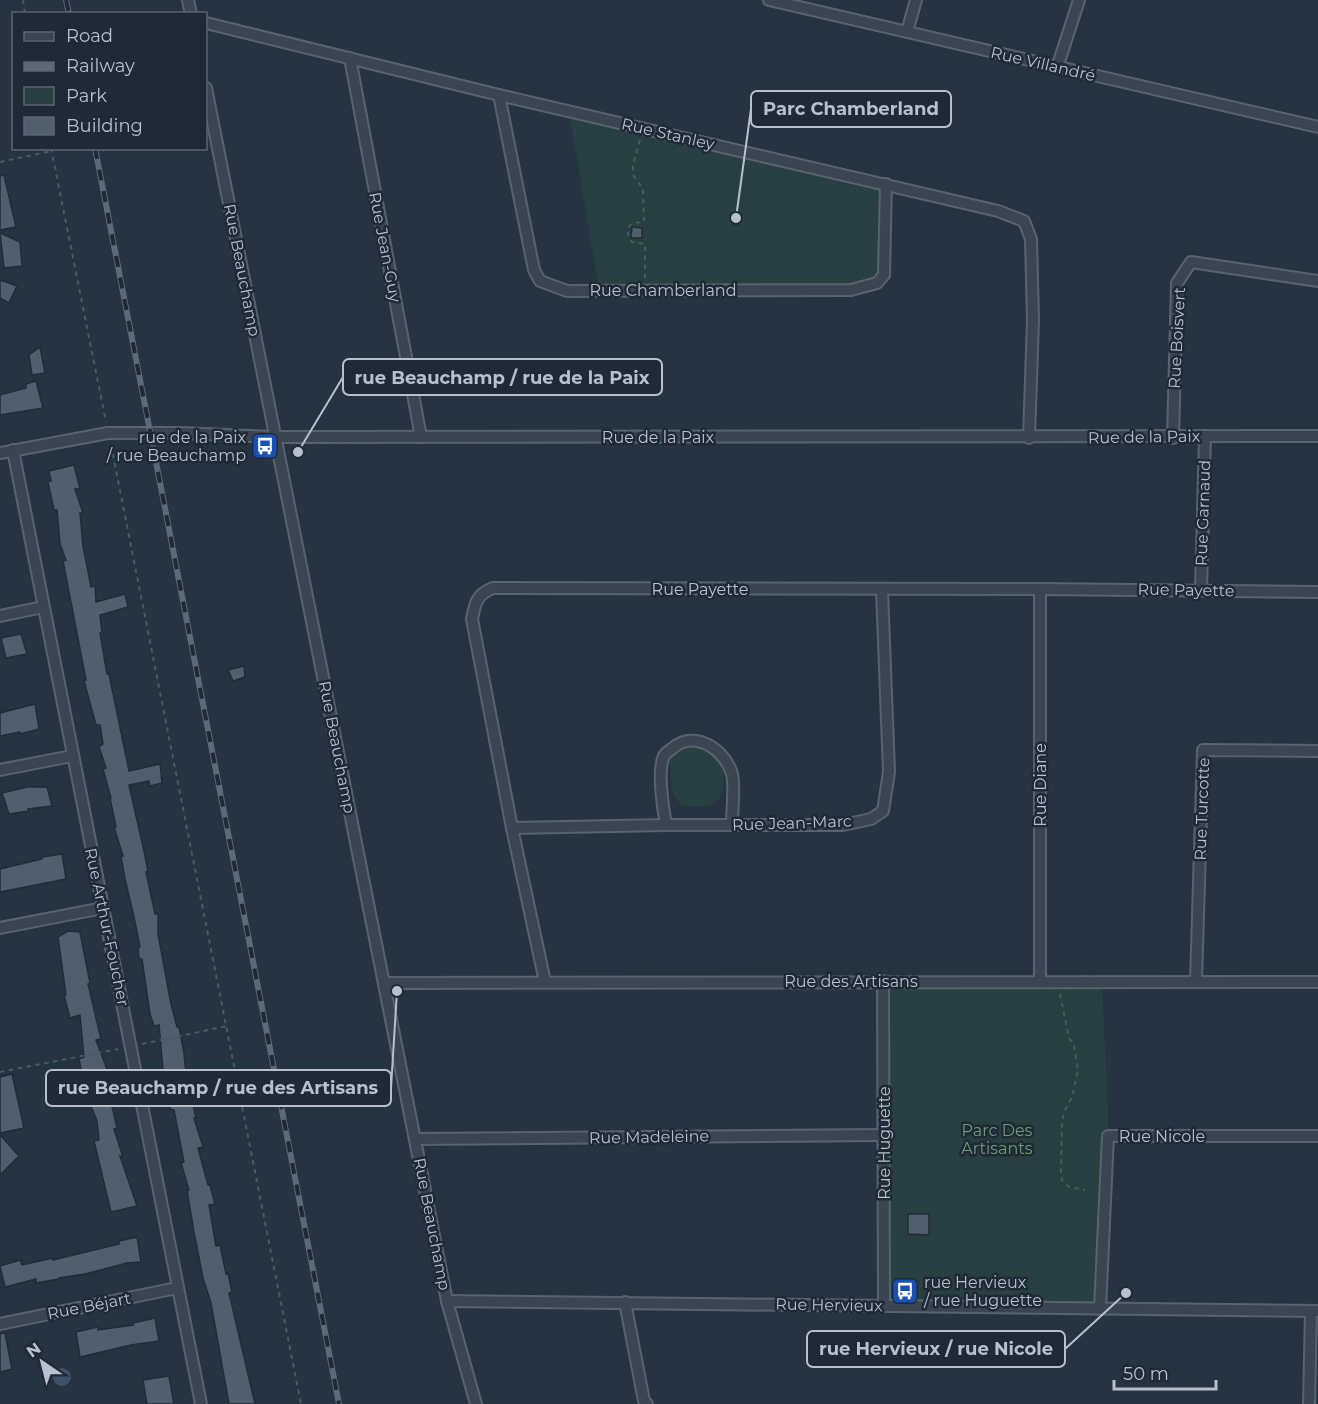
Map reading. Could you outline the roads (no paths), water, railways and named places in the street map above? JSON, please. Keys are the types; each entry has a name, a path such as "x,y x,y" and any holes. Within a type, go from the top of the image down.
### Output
{"street":[{"name":"Rue Villandré","path":"769,0 1318,128"},
{"path":"907,32 916,0"},
{"path":"1057,68 1079,0"},
{"name":"Rue Stanley","path":"207,22 499,95 998,211 1024,221 1030,239 1033,320 1029,438"},
{"name":"Rue Jean-Guy","path":"350,58 421,437"},
{"name":"Rue Beauchamp","path":"207,93 447,1301 476,1404"},
{"name":"Rue Chamberland","path":"499,95 534,270 540,281 567,291 852,290 877,283 884,275 886,184"},
{"name":"Rue Boisvert","path":"1173,438 1177,283 1191,262 1318,281"},
{"name":"Rue de la Paix","path":"0,453 108,433 421,437 1173,438 1318,436"},
{"name":"Rue Garnaud","path":"1201,591 1205,436"},
{"name":"Rue Arthur-Foucher","path":"13,450 201,1404"},
{"name":"Rue Payette","path":"545,982 512,828 472,619 475,603 482,592 493,588 882,590 1040,588 1318,592"},
{"name":"Rue Diane","path":"1040,588 1040,981"},
{"name":"Rue Jean-Marc","path":"512,828 843,825 871,819 884,812 889,772 882,590"},
{"path":"0,616 43,607"},
{"path":"666,825 660,768 665,754 680,743 696,741 712,746 724,758 732,774 732,825"},
{"name":"Rue Turcotte","path":"1196,981 1203,750 1318,751"},
{"path":"0,770 72,756"},
{"path":"0,928 102,908"},
{"name":"Rue Huguette","path":"883,981 884,1306"},
{"name":"Rue des Artisans","path":"384,983 1318,982"},
{"name":"Rue Madeleine","path":"415,1139 883,1135"},
{"name":"Rue Nicole","path":"1100,1309 1108,1136 1318,1136"},
{"name":"Rue Béjart","path":"0,1324 177,1288"},
{"name":"Rue Hervieux","path":"447,1301 1315,1311"},
{"path":"625,1302 644,1401 647,1404"},
{"path":"1309,1404 1315,1311"}],"water":[{"path":"62,1368 68,1371 71,1377 68,1383 62,1386 56,1383 53,1377 56,1371"}],"railway":[{"path":"66,0 69,12"},
{"path":"95,150 339,1404"}],"place":[{"name":"Parc Chamberland","path":"736,218"},
{"name":"rue de la Paix / rue Beauchamp","path":"265,446"},
{"name":"rue Beauchamp / rue de la Paix","path":"298,452"},
{"name":"rue Beauchamp / rue des Artisans","path":"397,991"},
{"name":"rue Hervieux / rue Huguette","path":"905,1291"},
{"name":"rue Hervieux / rue Nicole","path":"1126,1293"}],"park label":[{"name":"Parc Des Artisants","path":"997,1139"}]}
